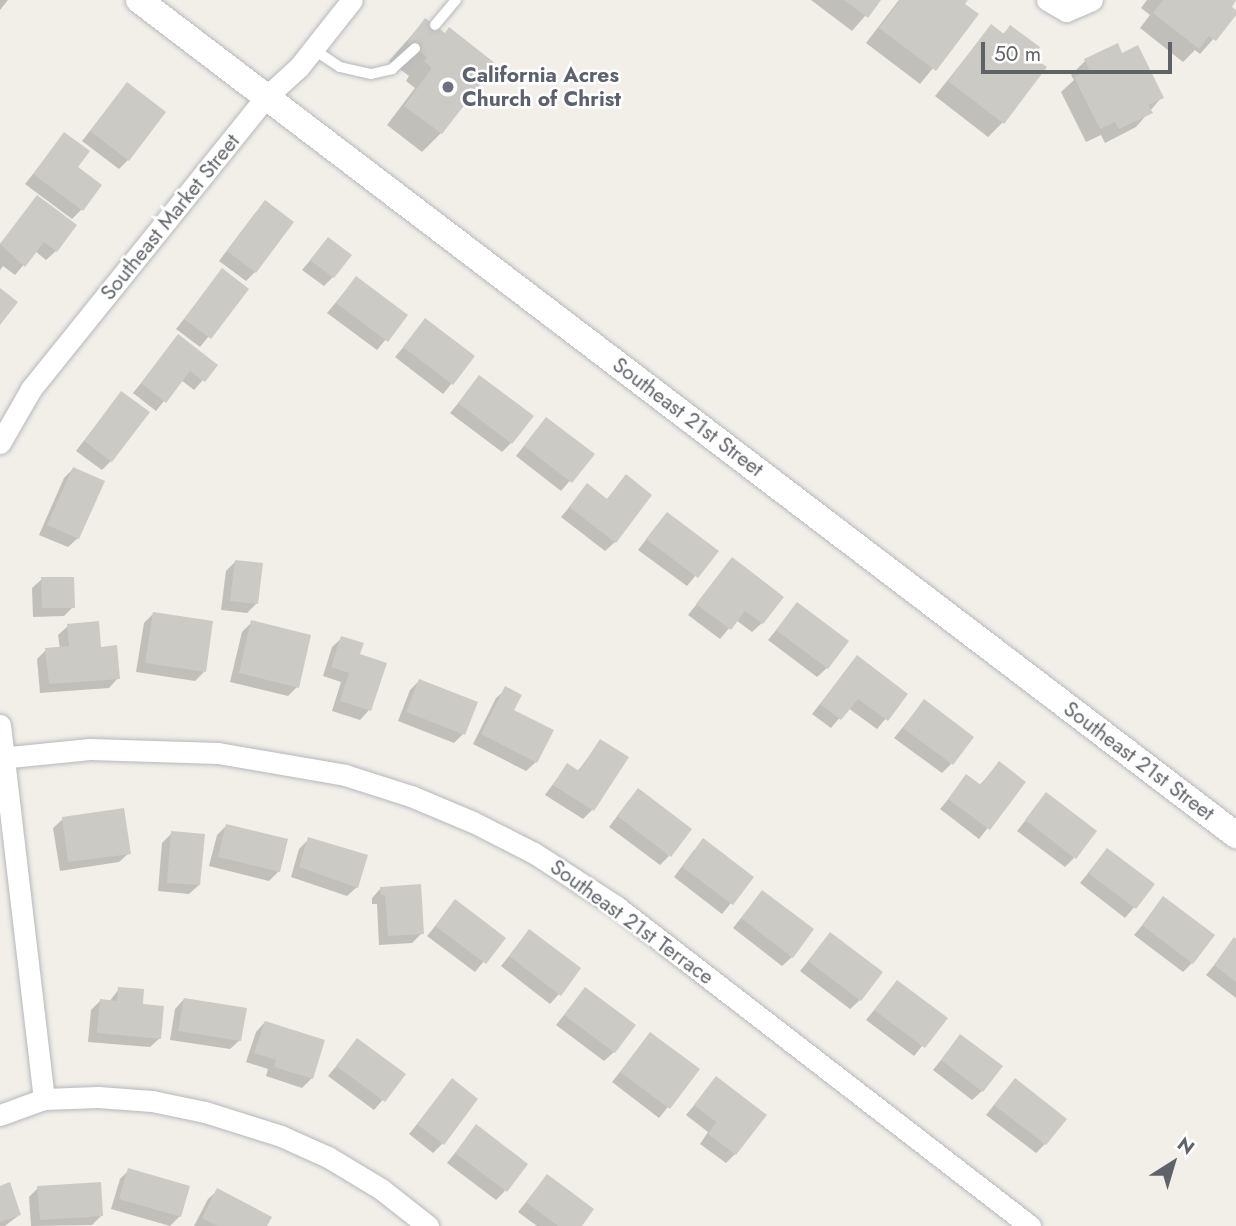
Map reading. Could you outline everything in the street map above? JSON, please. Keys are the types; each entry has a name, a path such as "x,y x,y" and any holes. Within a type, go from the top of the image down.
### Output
{"street":[{"name":"Southeast 21st Street","path":"139,0 1236,835"},
{"name":"Southeast Market Street","path":"0,443 31,389 266,97 299,67 352,0"},
{"path":"1046,0 1066,11 1092,0"},
{"path":"0,725 44,1099"},
{"name":"Southeast 21st Terrace","path":"2,758 100,749 218,752 345,775 411,796 472,822 534,853 617,906 1030,1226"},
{"path":"0,1115 44,1099 98,1097 152,1101 205,1112 281,1136 363,1177 428,1226"}],"lane":[{"path":"435,25 456,0"},
{"path":"313,49 340,67 371,74 393,69 415,48"}],"building":[{"path":"844,0 881,0 868,18"},
{"path":"900,0 968,0 965,4 979,14 936,71 879,28"},
{"path":"1163,0 1236,0 1232,7 1236,10 1236,15 1216,41 1209,36 1199,49 1153,13"},
{"name":"California Acres Church of Christ","path":"425,18 445,33 449,27 496,64 442,134 404,106 432,68 424,61 427,57 407,42"},
{"path":"991,24 1004,34 1010,25 1040,47 1033,57 1047,67 1004,124 948,81"},
{"path":"1118,43 1122,53 1138,45 1164,98 1148,105 1153,113 1119,129 1115,122 1100,129 1074,77 1089,69 1084,59"},
{"path":"127,82 166,112 129,161 90,131"},
{"path":"64,132 90,151 78,167 102,185 83,211 33,174"},
{"path":"37,195 77,225 57,252 44,242 25,267 0,244"},
{"path":"265,200 294,222 256,273 227,251"},
{"path":"328,237 352,255 334,278 310,260"},
{"path":"222,268 249,289 211,339 184,319"},
{"path":"356,276 408,315 388,342 336,303"},
{"path":"0,288 18,302 0,325"},
{"path":"425,318 475,356 453,385 403,347"},
{"path":"178,334 218,365 205,382 190,371 166,403 141,383"},
{"path":"479,375 534,416 512,444 458,403"},
{"path":"121,391 150,412 112,462 84,441"},
{"path":"546,417 595,454 572,483 524,446"},
{"path":"73,467 105,481 79,539 47,525"},
{"path":"626,474 652,495 616,543 569,507 587,483 607,499"},
{"path":"667,512 719,551 698,578 646,539"},
{"path":"732,557 784,597 763,624 745,611 731,630 696,604"},
{"path":"235,560 263,563 258,604 230,601"},
{"path":"41,577 74,577 75,608 42,608"},
{"path":"797,602 849,641 828,669 776,630"},
{"path":"153,612 213,621 206,672 145,663"},
{"path":"251,620 311,635 299,688 239,673"},
{"path":"99,621 101,647 117,645 120,679 49,684 45,648 69,646 67,624"},
{"path":"341,636 364,643 360,654 387,663 371,711 340,701 349,673 331,667"},
{"path":"857,655 908,694 888,721 858,699 841,720 820,704"},
{"path":"419,679 478,702 465,735 406,712"},
{"path":"505,686 522,695 514,710 554,730 537,763 481,734"},
{"path":"924,699 974,737 953,765 903,728"},
{"path":"600,739 629,757 594,811 553,785 567,763 579,771"},
{"path":"999,761 1026,782 990,830 948,799 966,774 981,785"},
{"path":"638,788 692,829 671,857 617,816"},
{"path":"1046,792 1097,831 1076,859 1025,820"},
{"path":"124,808 131,854 68,862 62,817"},
{"path":"226,824 288,839 280,872 218,857"},
{"path":"171,831 205,834 200,885 167,883"},
{"path":"308,837 368,855 358,888 299,867"},
{"path":"703,838 754,877 733,905 682,867"},
{"path":"1107,848 1155,884 1136,909 1088,873"},
{"path":"421,884 424,934 388,936 385,895 381,895 380,887"},
{"path":"762,890 814,929 793,958 741,918"},
{"path":"1163,896 1215,935 1193,964 1142,925"},
{"path":"455,899 506,938 486,964 435,926"},
{"path":"529,929 581,968 561,996 509,956"},
{"path":"830,932 883,972 861,1001 808,961"},
{"path":"1234,937 1236,939 1236,982 1214,965"},
{"path":"897,980 948,1018 925,1048 874,1010"},
{"path":"118,987 144,989 143,1004 164,1006 161,1039 97,1033 100,999 117,1001"},
{"path":"585,987 636,1025 615,1053 564,1015"},
{"path":"184,998 247,1008 241,1041 178,1031"},
{"path":"265,1021 325,1040 313,1079 274,1067 276,1060 254,1053"},
{"path":"650,1032 700,1069 670,1109 620,1072"},
{"path":"960,1034 1003,1066 983,1092 941,1060"},
{"path":"357,1038 406,1074 385,1102 336,1066"},
{"path":"716,1076 767,1115 736,1155 708,1134 716,1122 694,1105"},
{"path":"452,1078 478,1099 444,1145 417,1124"},
{"path":"1015,1078 1067,1119 1046,1145 994,1105"},
{"path":"476,1124 528,1164 507,1192 455,1153"},
{"path":"128,1168 190,1186 181,1217 119,1199"},
{"path":"547,1174 594,1209 582,1226 558,1226 526,1202"},
{"path":"10,1182 21,1215 0,1222 0,1186"},
{"path":"101,1182 103,1216 40,1220 37,1186"},
{"path":"217,1188 272,1217 267,1226 217,1226 202,1218"}],"place":[{"name":"California Acres Church of Christ","path":"448,87"}]}
